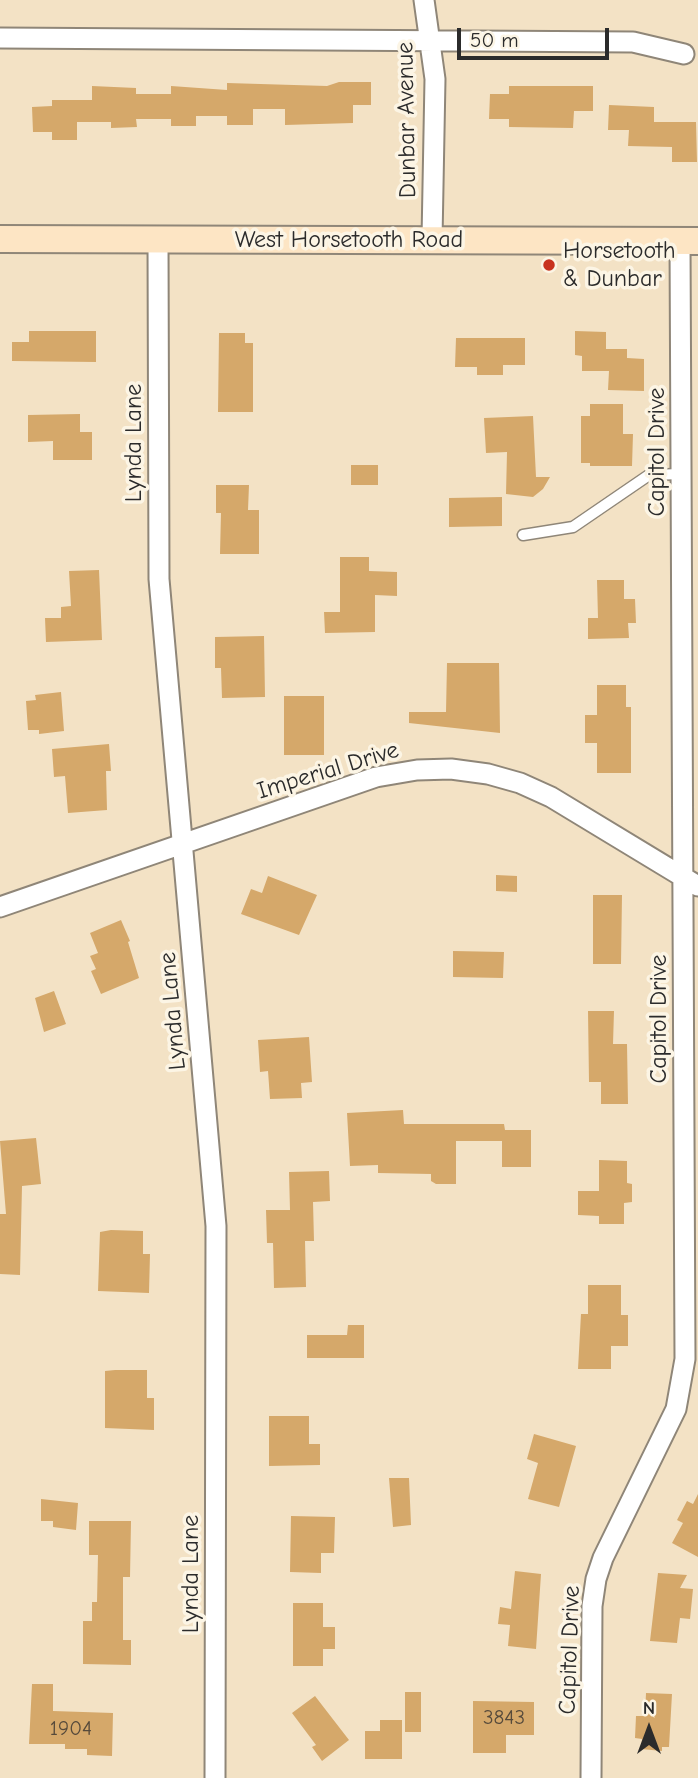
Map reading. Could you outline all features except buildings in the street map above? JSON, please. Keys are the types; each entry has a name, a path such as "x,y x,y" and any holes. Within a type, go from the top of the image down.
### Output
{"main road":[{"name":"West Horsetooth Road","path":"0,239 689,241"}],"street":[{"name":"Dunbar Avenue","path":"424,0 432,43 432,239"},
{"path":"0,38 432,43 632,42 684,54"},
{"name":"Lynda Lane","path":"158,240 159,579 216,1226 215,1778"},
{"name":"Capitol Drive","path":"591,1778 592,1606 596,1579 603,1558 676,1409 685,1359 690,881 681,474 689,241"},
{"name":"Imperial Drive","path":"0,907 376,778 418,770 451,769 488,774 551,797 690,881"}],"lane":[{"path":"523,535 573,527 649,475 681,474"}],"place":[{"name":"Horsetooth & Dunbar","path":"549,265"}]}
